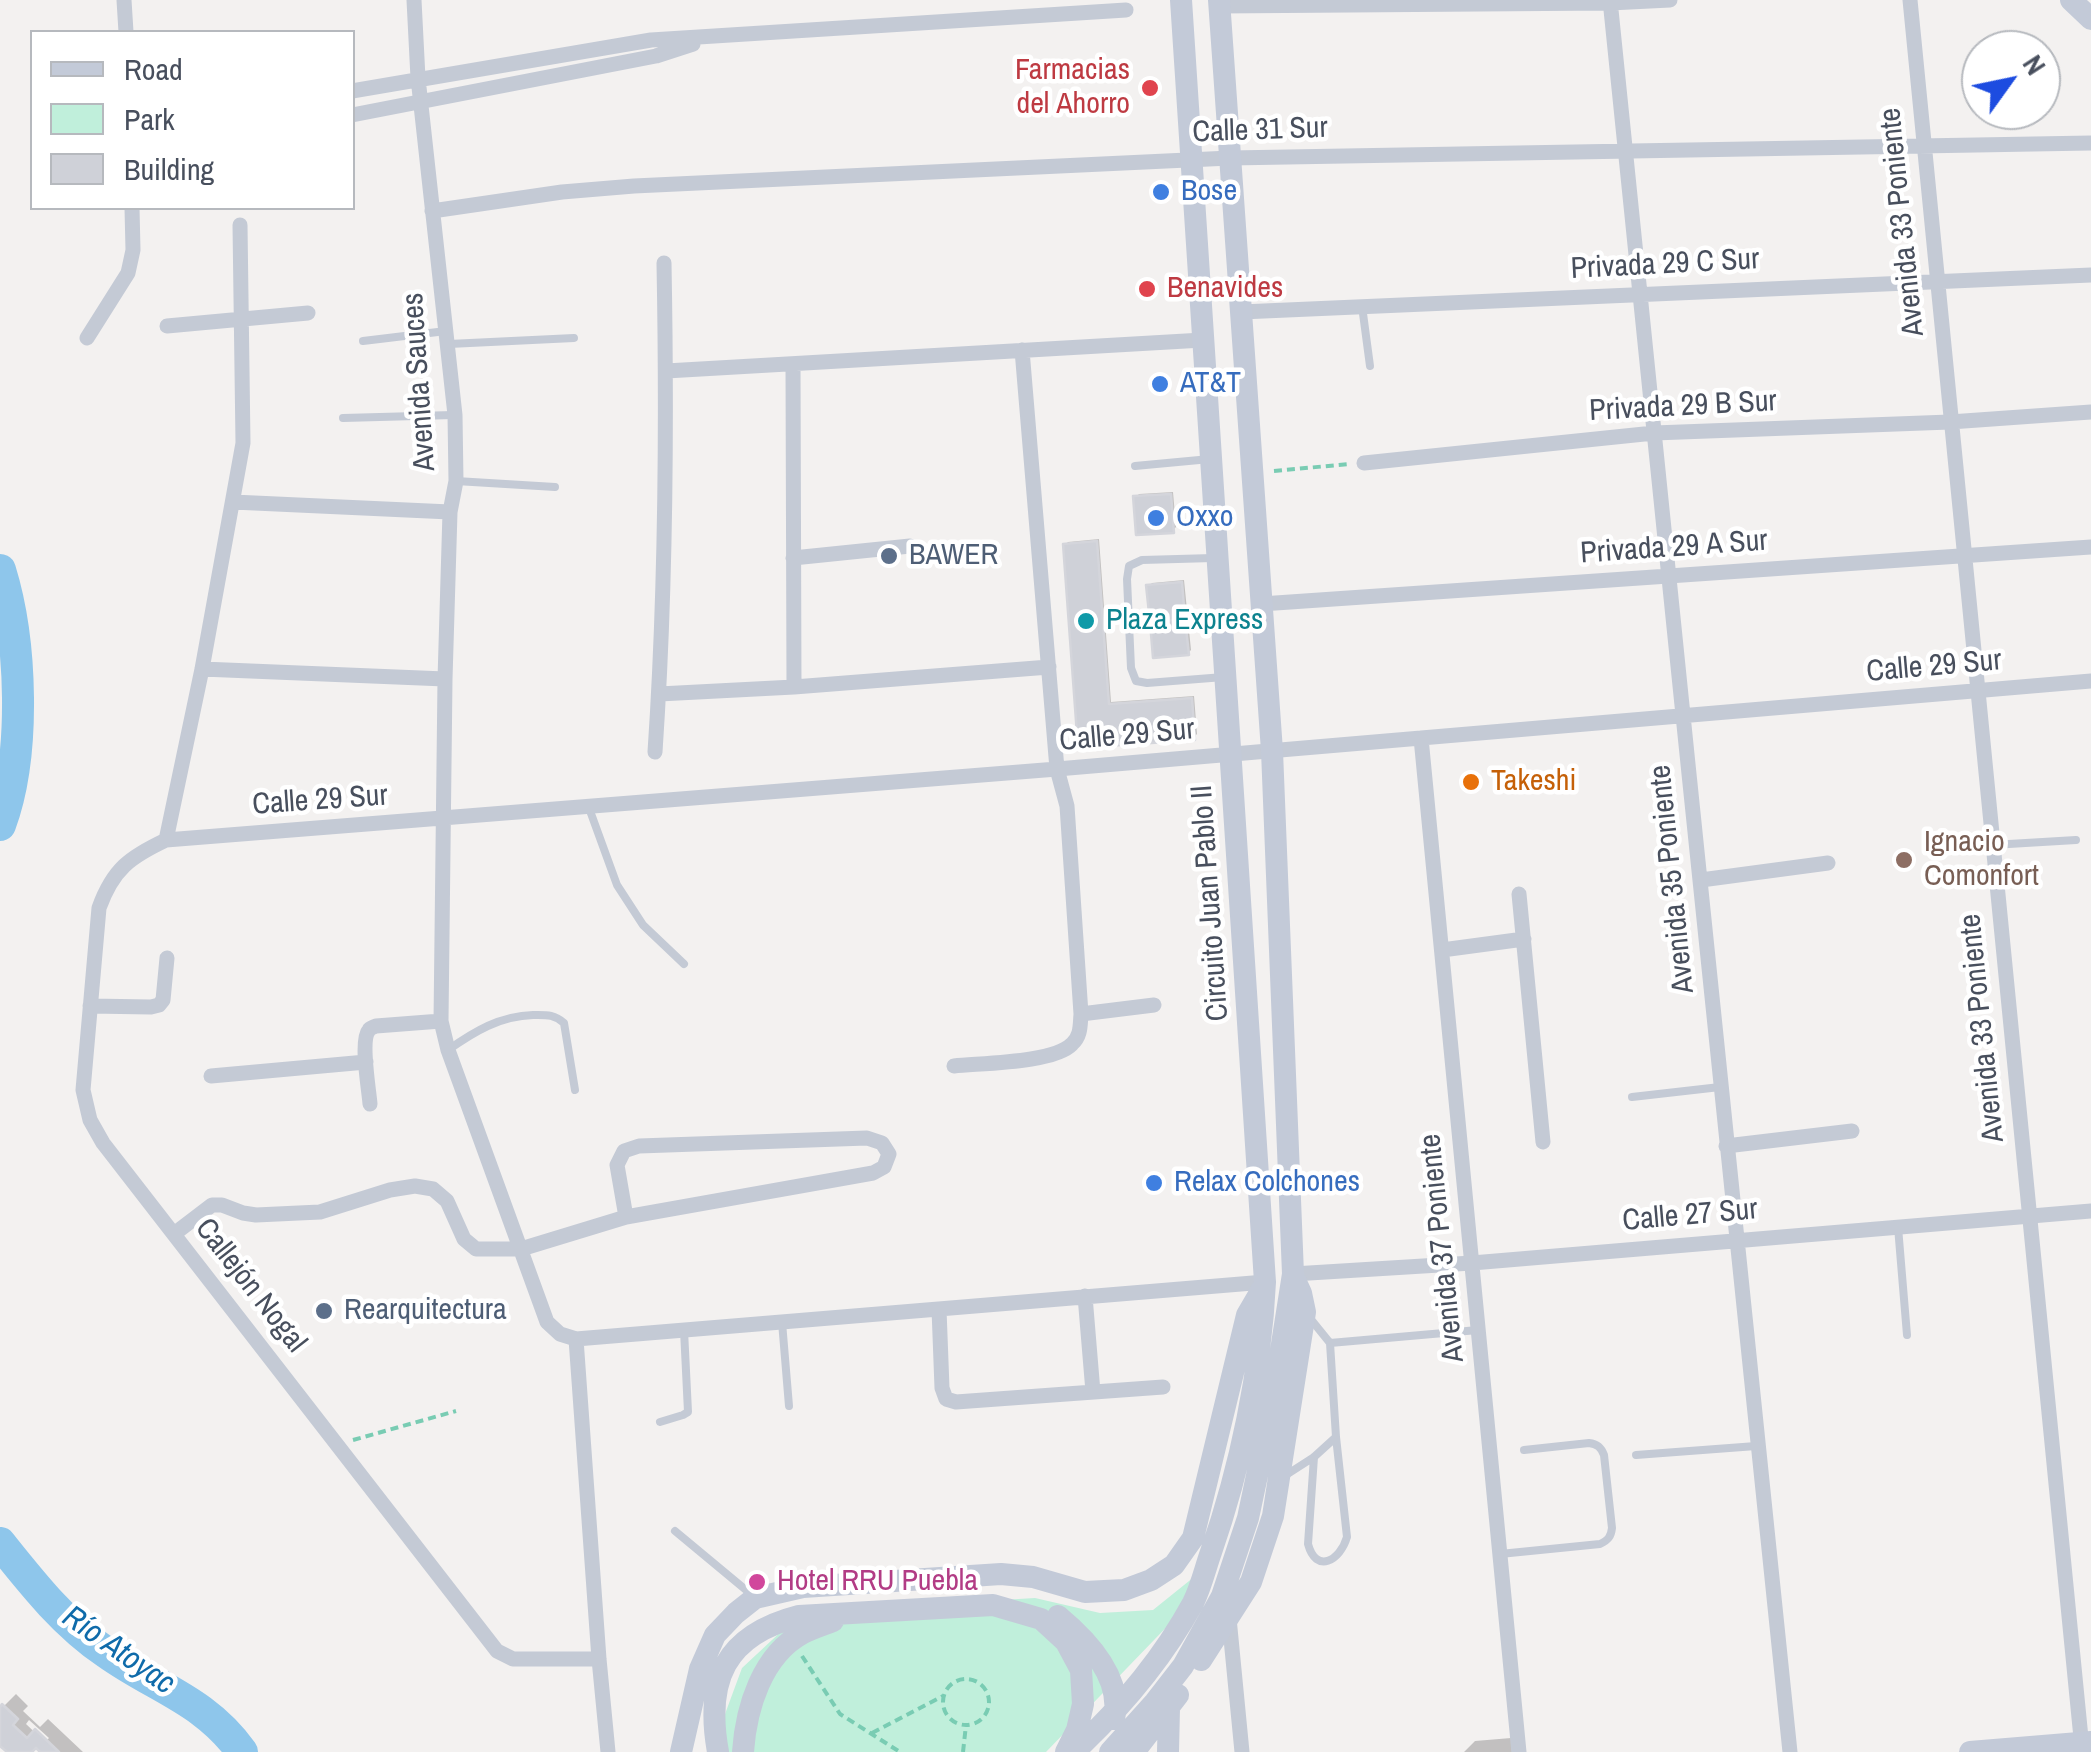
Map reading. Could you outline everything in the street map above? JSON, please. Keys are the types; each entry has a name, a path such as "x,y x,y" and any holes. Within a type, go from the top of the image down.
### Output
{"main road":[{"name":"Circuito Juan Pablo II","path":"1074,1752 1147,1675 1195,1600 1225,1512 1263,1323 1265,1282 1181,0"},
{"path":"2071,0 2091,19"},
{"path":"1108,1752 1183,1666 1222,1596 1248,1518 1274,1395 1292,1274 1272,751 1219,3"},
{"path":"1134,1752 1169,1708 1251,1582 1273,1516 1305,1312 1302,1293 1292,1274"},
{"path":"681,1752 700,1669 715,1635 755,1598 803,1587 1000,1574 1033,1577 1085,1592 1124,1590 1151,1580 1174,1565 1193,1538 1248,1315 1265,1282"},
{"path":"718,1752 714,1711 720,1670 736,1648 758,1632 799,1616 993,1605 1042,1619 1066,1642 1082,1670 1083,1704 1077,1730 1066,1752"},
{"path":"743,1752 752,1700 770,1662 800,1634 836,1620 1012,1606 1058,1616 1085,1639 1096,1655 1106,1672 1116,1708 1108,1752"},
{"path":"1168,1752 1169,1708"},
{"path":"1970,1752 2085,1746"}],"street":[{"path":"124,0 126,30"},
{"name":"Avenida Sauces","path":"414,0 418,78 455,415 456,482 450,512 445,679 441,1021 448,1050 547,1322 560,1334 576,1339"},
{"path":"1219,3 1670,0"},
{"name":"Avenida 35 Poniente","path":"1610,2 1790,1752"},
{"name":"Avenida 33 Poniente","path":"1907,3 2085,1746"},
{"path":"355,90 651,40 1126,10"},
{"path":"355,114 656,56 711,38"},
{"name":"Calle 31 Sur","path":"432,211 634,186 1230,158 2091,142"},
{"path":"87,338 128,273 133,250 132,210"},
{"path":"166,840 243,443 240,226"},
{"path":"655,752 666,371 664,263"},
{"name":"Privada 29 C Sur","path":"1241,312 2091,275"},
{"path":"167,326 308,313"},
{"path":"666,371 1204,340"},
{"path":"954,1066 1054,1056 1071,1046 1080,1034 1067,806 1057,769 1022,350"},
{"path":"793,364 794,686"},
{"name":"Privada 29 B Sur","path":"1364,463 1654,433 1950,422 2091,412"},
{"path":"233,502 450,512"},
{"path":"793,558 910,546"},
{"name":"Privada 29 A Sur","path":"1261,604 2091,547"},
{"path":"659,694 1048,667"},
{"path":"202,669 445,679"},
{"name":"Calle 29 Sur","path":"166,840 2091,681"},
{"name":"Avenida 37 Poniente","path":"1422,738 1519,1752"},
{"name":"Callejón Nogal","path":"166,840 138,853 119,868 99,908 95,1006 82,1090 90,1120 102,1143 497,1650 514,1658 599,1659"},
{"path":"1700,880 1828,863"},
{"path":"1519,894 1543,1142"},
{"path":"1442,950 1524,939"},
{"path":"95,1006 159,1005 164,1000 167,958"},
{"path":"1081,1014 1154,1005"},
{"path":"370,1104 366,1062 369,1030 376,1026 441,1021"},
{"path":"211,1076 366,1062"},
{"path":"1726,1146 1852,1131"},
{"path":"174,1234 212,1205 256,1215 320,1212 415,1186 433,1189 446,1201 464,1239 476,1249 520,1249 626,1217 873,1173 884,1167 889,1154 882,1143 867,1138 639,1146 624,1151 616,1165 626,1217"},
{"name":"Calle 27 Sur","path":"1292,1274 1472,1263 2091,1210"},
{"path":"608,1752 576,1339 1265,1282"},
{"path":"1086,1296 1093,1392"},
{"path":"939,1309 942,1388 946,1399 956,1402 1163,1387"},
{"path":"1229,1618 1242,1752"}],"lane":[{"path":"1362,306 1370,366"},
{"path":"363,341 574,338"},
{"path":"343,418 455,415"},
{"path":"1135,466 1212,459"},
{"path":"456,482 554,487"},
{"path":"1218,558 1142,560 1129,566 1126,579 1131,668 1136,681 1147,683 1226,677"},
{"path":"589,808 617,885 643,924 684,964"},
{"path":"1992,844 2076,840"},
{"path":"448,1050 498,1020 552,1015 564,1024 574,1090"},
{"path":"1632,1097 1720,1087"},
{"path":"1898,1227 1907,1335"},
{"path":"1305,1312 1330,1343 1347,1538 1343,1551 1332,1560 1320,1562 1311,1555 1308,1544 1314,1457"},
{"path":"782,1322 789,1406"},
{"path":"660,1422 688,1412 684,1330"},
{"path":"1330,1343 1478,1330"},
{"path":"1278,1480 1336,1437"},
{"path":"1500,1554 1600,1544 1611,1535 1601,1448 1589,1443 1524,1450"},
{"path":"1636,1455 1758,1446"},
{"path":"675,1531 755,1598"}],"path":[{"path":"1280,471 1364,463"},
{"path":"338,1444 456,1411"},
{"path":"800,1652 840,1714 900,1752"},
{"path":"961,1679 976,1680 989,1699 981,1720 966,1725 952,1720 943,1708 948,1686 961,1679"},
{"path":"871,1734 943,1696"},
{"path":"962,1752 966,1725"}],"green space":[{"path":"1194,1577 1182,1611 1046,1752 711,1752 742,1668 802,1612 1035,1598 1100,1613 1153,1610"}],"building":[{"path":"1171,494 1174,533 1136,535 1133,496"},
{"name":"Plaza Express","path":"1097,541 1109,704 1192,698 1195,740 1078,748 1063,544"},
{"path":"1182,582 1185,619 1150,622 1146,585"},
{"path":"1185,619 1189,655 1153,658 1150,622"},
{"path":"2,1704 18,1719 13,1725 27,1738 35,1729 59,1752 40,1752 36,1748 32,1752 7,1752 0,1746"}],"waterway":[{"name":"Río Atoyac","path":"0,570 13,630 18,698 14,766 0,825"},
{"name":"Río Atoyac","path":"0,1543 37,1588 91,1642 196,1707 228,1734 242,1752"}],"place":[{"name":"Farmacias del Ahorro","path":"1150,88"},
{"name":"Bose","path":"1161,192"},
{"name":"Benavides","path":"1147,289"},
{"name":"AT&T","path":"1160,384"},
{"name":"Oxxo","path":"1156,518"},
{"name":"BAWER","path":"889,556"},
{"name":"Plaza Express","path":"1086,621"},
{"name":"Takeshi","path":"1471,782"},
{"name":"Ignacio Comonfort","path":"1904,860"},
{"name":"Relax Colchones","path":"1154,1183"},
{"name":"Rearquitectura","path":"324,1311"},
{"name":"Hotel RRU Puebla","path":"757,1582"}]}
